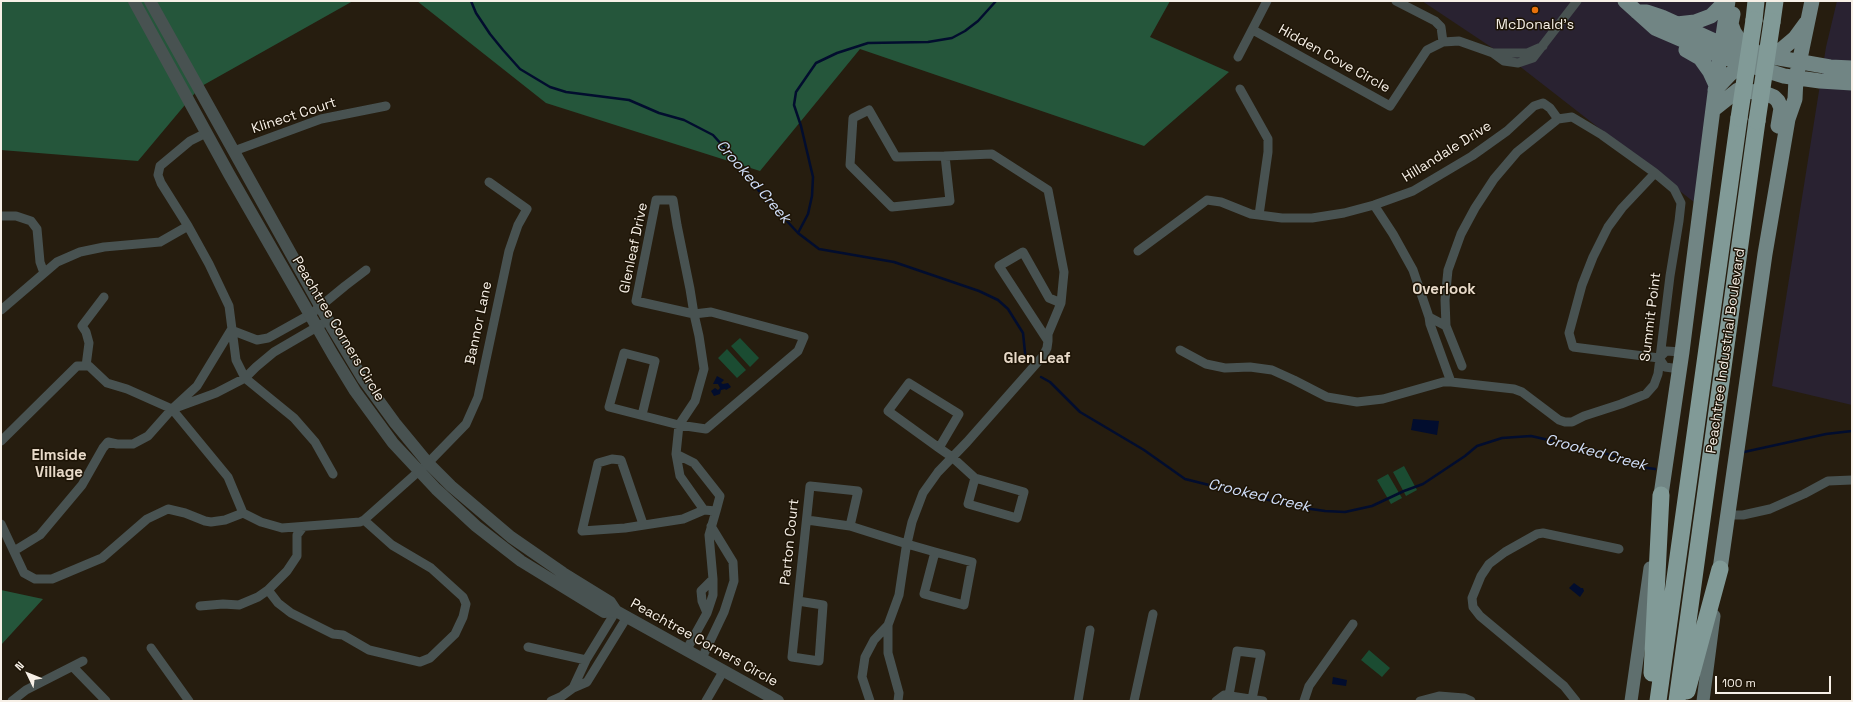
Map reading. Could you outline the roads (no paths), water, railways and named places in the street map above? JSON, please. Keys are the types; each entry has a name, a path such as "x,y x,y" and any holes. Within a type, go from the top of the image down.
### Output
{"highway":[{"name":"Peachtree Industrial Boulevard","path":"1658,701 1756,1"},
{"name":"Peachtree Industrial Boulevard","path":"1677,701 1775,1"},
{"path":"1650,701 1661,495"},
{"path":"1684,701 1720,569"}],"main road":[{"path":"1626,1 1636,12 1659,30 1718,51 1761,60"},
{"path":"1676,24 1695,22 1711,16 1727,1"},
{"path":"1631,701 1680,369 1714,109 1718,51 1727,1"},
{"path":"1734,1 1731,24 1734,32 1784,84 1792,106 1811,86 1804,75"},
{"path":"1812,1 1808,18 1809,42 1813,54 1822,62 1852,64"},
{"path":"1636,12 1647,12 1676,24 1718,51 1736,52 1804,75 1852,83"},
{"path":"1636,12 1641,22 1653,34 1700,58 1707,67 1715,88"},
{"path":"1715,88 1726,77 1761,60 1768,54 1782,49 1795,38 1808,18"},
{"name":"Peachtree Industrial Boulevard","path":"1703,701 1720,569 1774,203 1792,106 1804,75 1808,18"},
{"path":"1804,75 1830,67 1852,68"},
{"path":"1714,109 1738,90 1764,93 1774,97 1778,101 1781,108 1766,191 1774,203"}],"street":[{"name":"Peachtree Corners Circle","path":"134,1 206,133 311,314 317,327 370,412 424,467 476,526 521,561 604,612 616,611 687,649 778,701"},
{"name":"Peachtree Corners Circle","path":"150,1 328,320 363,379 395,423 424,467"},
{"path":"1238,57 1267,1"},
{"path":"1396,1 1435,21 1441,27 1444,42"},
{"name":"Hidden Cove Circle","path":"1253,30 1390,106 1427,50 1444,42 1459,41 1493,53 1504,61 1518,63 1533,58 1577,1"},
{"path":"1240,89 1268,138 1268,152 1258,215"},
{"name":"Hillandale Drive","path":"1138,251 1207,200 1222,202 1251,214 1282,218 1312,218 1374,205 1413,191 1472,156 1508,131 1534,106 1543,103 1550,108 1558,119"},
{"name":"Klinect Court","path":"234,151 321,119 386,106"},
{"path":"898,701 898,693 888,653 888,625 899,594 912,522 923,493 938,472 1044,356 1048,341 1048,334 1061,303 1064,272 1048,190 992,154 896,157 869,110 853,118 850,165 892,207 950,201 945,156"},
{"name":"Summit Point","path":"1180,350 1206,364 1225,368 1250,367 1272,370 1327,397 1357,402 1383,399 1443,382 1514,389 1522,392 1559,420 1565,422 1572,422 1584,416 1646,394 1654,385 1658,374 1680,203 1674,189 1655,173 1602,135 1572,117 1558,119"},
{"path":"1462,366 1446,326 1445,300 1448,270 1461,234 1494,179 1517,152 1558,119"},
{"path":"206,133 190,141 160,166 158,175 160,183 188,226 209,264 229,306 236,360 245,378 294,418 315,442 334,474"},
{"path":"1655,173 1622,208 1608,227 1593,257 1582,285 1569,333 1573,347 1659,358 1665,367 1680,369"},
{"name":"Bannor Lane","path":"424,467 466,424 478,397 509,251 518,225 527,209 489,182"},
{"name":"Glenleaf Drive","path":"642,415 655,361 624,353 610,407 679,425 706,429 798,351 804,337 710,312 694,314 636,302 656,200 673,200 694,314 704,369 695,401 679,425 676,454 680,476 704,510"},
{"path":"1374,205 1393,234 1413,270 1430,324 1451,382"},
{"path":"1,216 16,216 31,221 37,229 40,262 44,273"},
{"path":"1,310 57,262 80,252 104,247 160,242 188,226"},
{"path":"1048,341 999,266 1023,252 1049,298 1061,303"},
{"path":"231,330 257,340 268,338 311,314 366,270"},
{"path":"86,366 89,343 86,332 82,326 104,297"},
{"path":"1429,317 1446,326"},
{"path":"172,409 216,393 245,378 256,366 274,352 328,320"},
{"path":"14,551 40,535 82,485 108,442 117,444 132,444 148,436 172,409 197,386 231,330"},
{"path":"268,338 267,345 274,352"},
{"path":"1659,358 1666,351 1682,352"},
{"path":"1,441 77,366 89,366 107,383 127,388 172,409 228,477 243,513 273,526 282,528 360,522 424,467"},
{"path":"939,448 959,414 909,383 888,411 939,448 952,457 975,478 1024,492 1017,518 968,504 975,478"},
{"path":"676,454 694,463 720,496 710,526 709,536 713,595 707,613 687,649"},
{"path":"643,524 621,460 612,459 598,462 582,532 625,528 683,519 704,510 716,511"},
{"path":"1728,515 1743,516 1770,509 1804,494 1828,481 1852,480"},
{"name":"Parton Court","path":"798,601 823,605 819,661 792,657 810,486 858,491 850,526"},
{"path":"1,524 24,573 35,579 52,579 102,558 147,519 168,509 211,522 225,520 243,513"},
{"path":"268,590 278,603 291,613 333,634 344,635 369,650 420,662 430,658 455,634 463,617 466,604 463,597 431,568 392,545 364,520"},
{"path":"807,520 850,526 972,562 964,604 924,594 935,552"},
{"path":"702,658 724,612 734,581 733,562 710,526"},
{"path":"200,606 223,604 239,605 258,597 268,590 287,571 295,560 297,556 297,535 303,527"},
{"path":"1576,701 1564,686 1480,616 1473,607 1472,598 1481,576 1489,564 1537,534 1619,549"},
{"path":"573,688 586,660 616,611"},
{"path":"1134,701 1153,614"},
{"path":"551,701 573,688 587,682 627,617"},
{"path":"1304,701 1310,686 1353,624"},
{"path":"870,701 862,677 865,657 874,640 888,625"},
{"path":"1078,701 1090,630"},
{"path":"528,647 586,660"},
{"path":"151,648 189,701"},
{"path":"1229,695 1238,651 1261,654 1252,699"},
{"path":"12,701 26,690 83,661"},
{"path":"73,667 106,701"},
{"path":"706,701 724,670"},
{"path":"1216,701 1224,695 1264,701"},
{"path":"1420,701 1439,696 1464,698 1471,701"}],"water":[{"path":"717,376 724,380 721,383 728,383 731,387 726,390 721,390 720,394 714,396 711,391 715,388 718,390 720,388 718,384 713,384"},
{"path":"1413,419 1439,421 1437,435 1411,430"},
{"path":"1574,583 1583,588 1584,591 1580,597 1569,588"},
{"path":"1333,677 1347,680 1346,686 1332,684"}],"waterway":[{"name":"Crooked Creek","path":"471,1 476,13 490,34 520,69 550,87 566,92 629,100 659,113 684,120 713,135 742,167 759,191 798,233 819,249 894,262 979,291 998,300 1008,309 1023,333 1026,362"},
{"path":"798,233 808,214 812,196 813,177 801,126 794,105 796,92 816,63 837,53 868,43 928,42 952,38 965,31 978,21 996,1"},
{"name":"Crooked Creek","path":"1041,377 1050,382 1080,412 1144,450 1185,479 1297,507 1345,512 1372,506 1423,484 1465,456 1477,446 1502,438 1531,436 1597,451 1614,456 1634,466 1655,469"},
{"name":"Crooked Creek","path":"1744,452 1826,434 1852,431"}],"place":[{"name":"McDonald's","path":"1535,10"}],"district":[{"name":"Overlook","path":"1444,290"},
{"name":"Glen Leaf","path":"1037,359"},
{"name":"Elmside Village","path":"59,464"}]}
